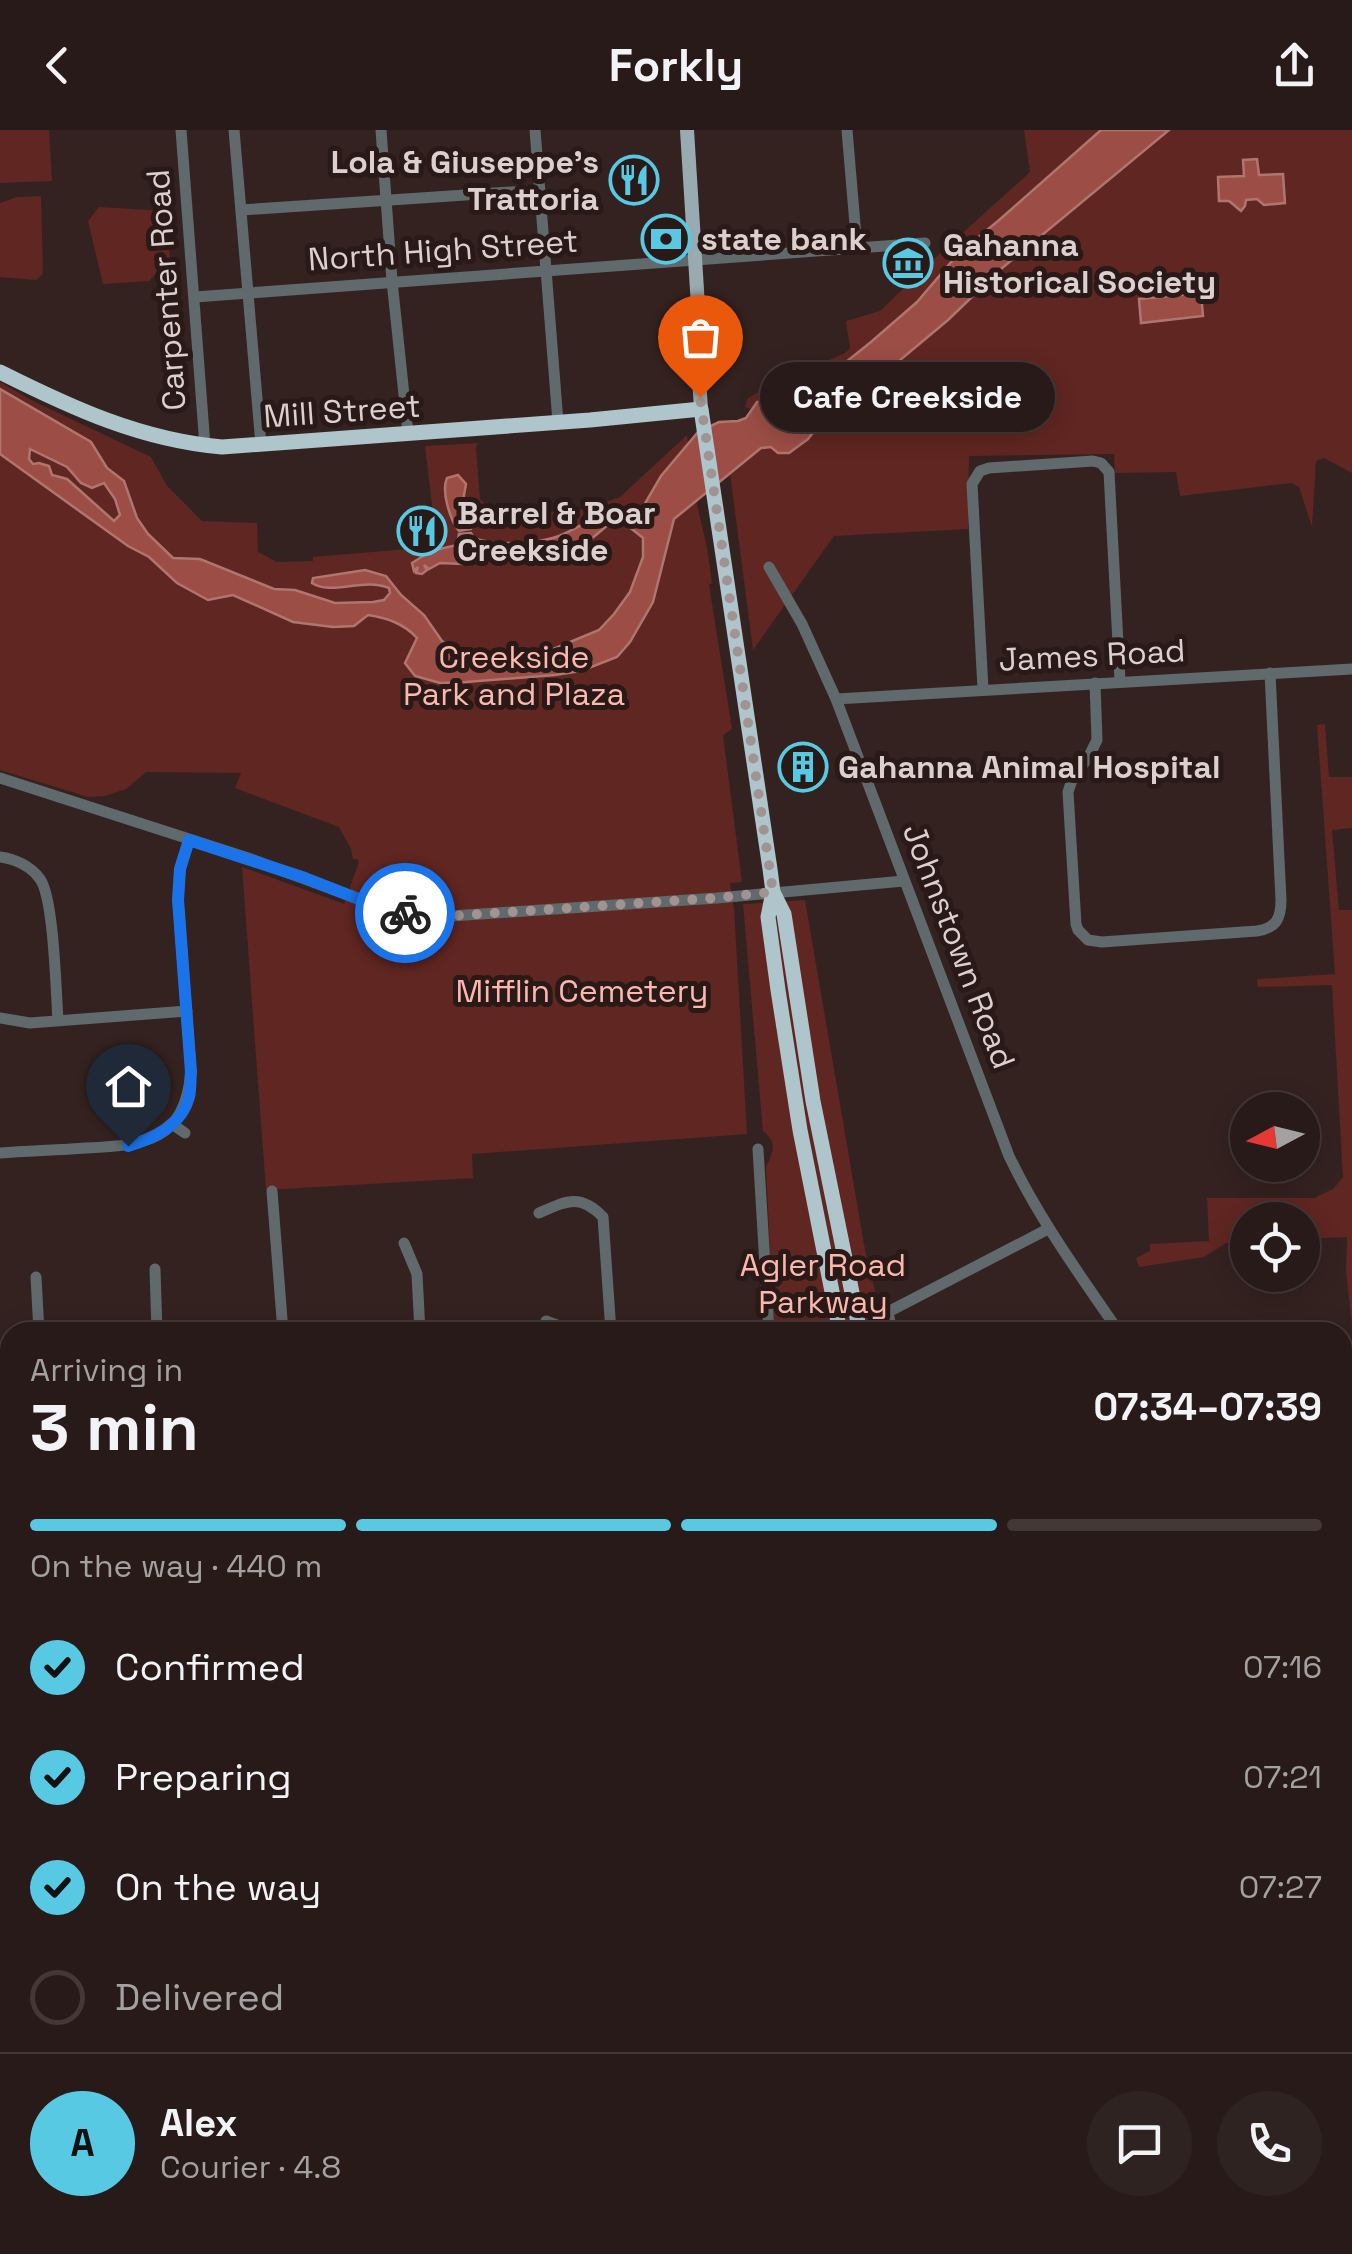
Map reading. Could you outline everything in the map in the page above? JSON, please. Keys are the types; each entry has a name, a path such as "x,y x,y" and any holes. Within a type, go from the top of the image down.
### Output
{"highway":[{"name":"Mill Street","path":"0,372 112,424 145,435 205,446 702,414"},
{"path":"702,414 773,892 784,914 816,1117 858,1322"},
{"path":"773,892 768,917 778,990 800,1130 838,1322"}],"main road":[{"path":"687,130 702,414"}],"street":[{"name":"Carpenter Road","path":"182,130 205,446"},
{"path":"234,130 261,444"},
{"path":"381,130 408,433"},
{"path":"535,130 558,422"},
{"path":"846,130 857,248"},
{"path":"240,210 540,190"},
{"name":"North High Street","path":"195,296 925,243"},
{"path":"983,689 972,484 980,471 1038,464 1093,462 1106,468 1110,477 1120,681"},
{"name":"Johnstown Road","path":"769,567 802,624 836,699 1005,1147 1048,1229 1112,1322"},
{"name":"James Road","path":"836,699 1352,668"},
{"path":"1095,682 1097,740 1073,776 1068,800 1076,924 1088,940 1102,942 1257,931 1274,926 1279,920 1270,673"},
{"path":"0,778 413,915 452,916 716,898 904,881"},
{"path":"0,1153 128,1146 156,1137 172,1124 188,1098 191,1072 178,900 180,869 189,840"},
{"path":"0,856 32,870 43,883 50,917 58,1020"},
{"path":"0,1018 30,1023 187,1011"},
{"path":"172,1124 186,1133"},
{"path":"758,1149 768,1322"},
{"path":"272,1191 282,1322"},
{"path":"539,1213 577,1200 591,1205 602,1216 610,1322"},
{"path":"890,1322 888,1312 1048,1229"},
{"path":"404,1243 417,1274 419,1322"},
{"path":"154,1270 157,1322"},
{"path":"36,1277 38,1322"}],"green space":[{"path":"0,130 49,130 52,181 0,183"},
{"path":"1024,130 1101,130 958,254 917,302 846,362 792,393 763,399 751,409 745,407 748,398 771,385 845,353 850,348 846,321 880,311 1030,172"},
{"path":"1169,130 1352,130 1352,473 1324,458 1316,461 1312,527 1299,487 1291,483 1180,496 1176,472 1115,473 1114,454 969,456 968,529 834,536 753,650 730,473 761,448 837,402"},
{"path":"41,196 43,274 36,280 0,277 0,203 17,197"},
{"path":"99,207 166,211 170,258 149,281 103,284 88,221"},
{"path":"0,382 151,457 167,486 202,521 257,523 258,552 277,562 408,549 421,544 421,540 437,538 444,532 434,521 425,446 478,443 480,499 491,510 524,507 526,514 586,509 620,497 687,435 732,729 723,735 742,882 730,883 747,1134 472,1154 473,1178 266,1190 242,867 344,904 359,862 353,859 339,827 235,788 241,773 146,772 126,789 88,797 0,770 0,454 149,557 177,583 232,595 269,612 295,590 274,589 200,559 173,558 148,534 137,518 124,481 107,468 91,442 0,389"},
{"path":"29,449 68,467 81,483 92,488 104,483 121,514 115,521 67,479 33,465"},
{"path":"1325,724 1329,777 1352,777 1352,828 1332,830 1339,910 1352,910 1352,1322 1346,1272 1347,1237 1320,1238 1320,1202 1230,1202 1230,1243 1204,1257 1139,1267 1136,1258 1150,1251 1150,1244 1209,1241 1207,1198 1314,1198 1333,1189 1343,1177 1332,985 1258,987 1257,979 1335,974 1317,725"},
{"name":"Agler Road Parkway","path":"805,900 865,1250 883,1322 774,1322 766,1167 773,1148 763,1131 743,904"}],"shaded area":[{"path":"1101,130 1169,130 1001,269 899,361 843,395 808,439 789,453 761,448 674,519 653,602 630,642 617,657 581,671 440,683 415,676 405,663 417,638 388,620 368,615 354,626 333,627 293,622 233,595 208,600 177,583 149,557 0,454 0,389 91,442 107,468 124,481 137,518 148,534 173,558 200,559 274,589 295,590 335,603 384,600 389,588 379,585 329,588 312,583 313,578 365,570 386,576 424,615 442,641 465,656 493,661 526,651 546,652 599,630 630,592 643,557 643,538 625,524 614,520 563,558 501,562 478,556 463,564 440,563 429,569 424,565 427,570 422,574 416,573 418,567 414,571 412,563 431,551 457,545 459,534 471,533 474,538 492,542 528,542 559,536 606,513 640,512 661,476 698,432 719,422 746,418 757,402 792,393 846,362 917,302 958,254","holes":["30,449 67,467 81,483 92,488 104,483 120,515 114,521 67,479 52,475 49,466 33,464"]},
{"path":"1257,159 1259,175 1283,174 1285,203 1264,205 1257,199 1246,200 1241,211 1229,201 1219,201 1218,177 1244,176 1243,160"},
{"path":"1201,293 1203,316 1141,323 1139,299"},
{"path":"458,475 466,484 462,506 472,525 471,529 459,531 445,490 447,478"}],"way so far":[{"path":"405,913 452,916 773,892 700,397"}],"place":[{"name":"Lola & Giuseppe's Trattoria","path":"634,180"},
{"name":"state bank","path":"666,239"},
{"name":"Gahanna Historical Society","path":"908,263"},
{"name":"Cafe Creekside","path":"700,397"},
{"name":"Barrel & Boar Creekside","path":"422,531"},
{"name":"Gahanna Animal Hospital","path":"803,767"}],"route":[{"path":"128,1146 156,1137 176,1120 188,1098 191,1072 178,900 180,869 189,840 405,913"}],"park label":[{"name":"Creekside Park and Plaza","path":"514,676"},
{"name":"Mifflin Cemetery","path":"582,991"}]}
